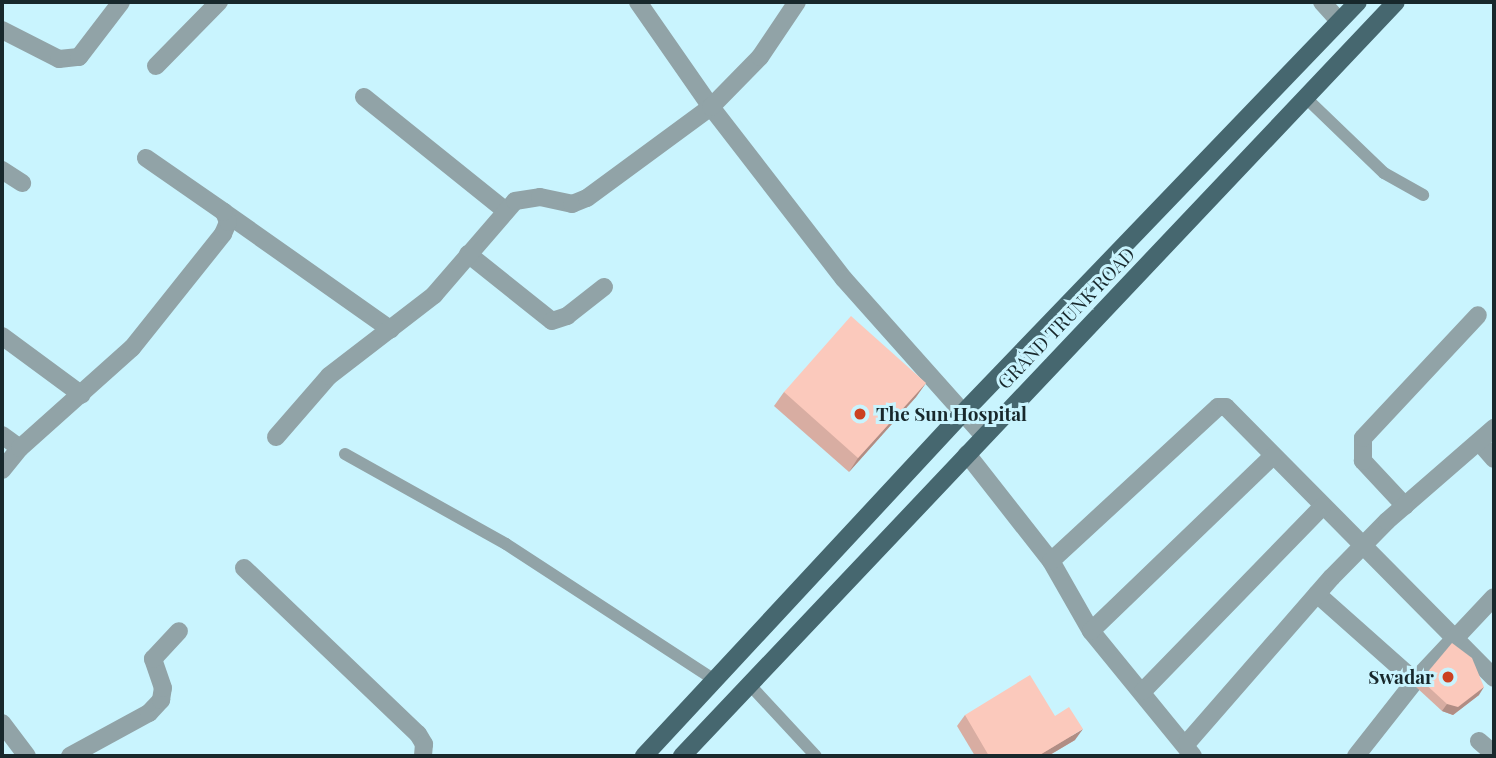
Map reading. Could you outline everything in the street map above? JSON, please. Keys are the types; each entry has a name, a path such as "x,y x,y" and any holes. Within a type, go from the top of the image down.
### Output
{"main road":[{"name":"GRAND TRUNK ROAD","path":"644,756 962,414 1357,2"},
{"name":"GRAND TRUNK ROAD","path":"682,756 983,435 1396,2"}],"street":[{"path":"2,30 59,59 79,57 121,2"},
{"path":"156,66 219,2"},
{"path":"638,2 711,107 844,279 983,435"},
{"path":"276,437 329,376 434,295 506,211 527,197 572,204 587,198 711,107 760,57 797,2"},
{"path":"1322,2 1339,21"},
{"path":"364,97 506,211"},
{"path":"146,158 391,330"},
{"path":"2,170 22,183"},
{"path":"2,470 20,448 132,348 206,259 228,222 224,212"},
{"path":"468,254 552,321 567,316 604,287"},
{"path":"1405,506 1363,461 1363,438 1478,315"},
{"path":"2,336 82,395"},
{"path":"1051,561 1218,407 1234,411 1361,548 1494,678"},
{"path":"967,454 1051,561 1091,631 1190,750 1317,594 1405,506 1481,444 1494,428"},
{"path":"2,435 20,448"},
{"path":"1481,444 1494,459"},
{"path":"1091,631 1273,456"},
{"path":"1143,691 1322,507"},
{"path":"244,568 418,734 424,744 423,756"},
{"path":"1317,594 1415,681"},
{"path":"1356,756 1415,681 1494,597"},
{"path":"70,756 149,713 161,699 163,688 153,659 179,631"},
{"path":"2,723 26,756"},
{"path":"1479,741 1494,754"}],"lane":[{"path":"1306,98 1384,173 1423,195"},
{"path":"345,454 506,544 715,681"},
{"path":"749,684 816,756"}],"building":[{"path":"851,316 926,383 858,458 784,392"},
{"name":"Swadar","path":"1452,643 1472,658 1484,687 1458,707 1447,704 1421,680"},
{"path":"1030,675 1055,716 1069,707 1083,729 1038,756 989,756 965,715"}],"place":[{"name":"The Sun Hospital","path":"860,414"},
{"name":"Swadar","path":"1448,677"}]}
